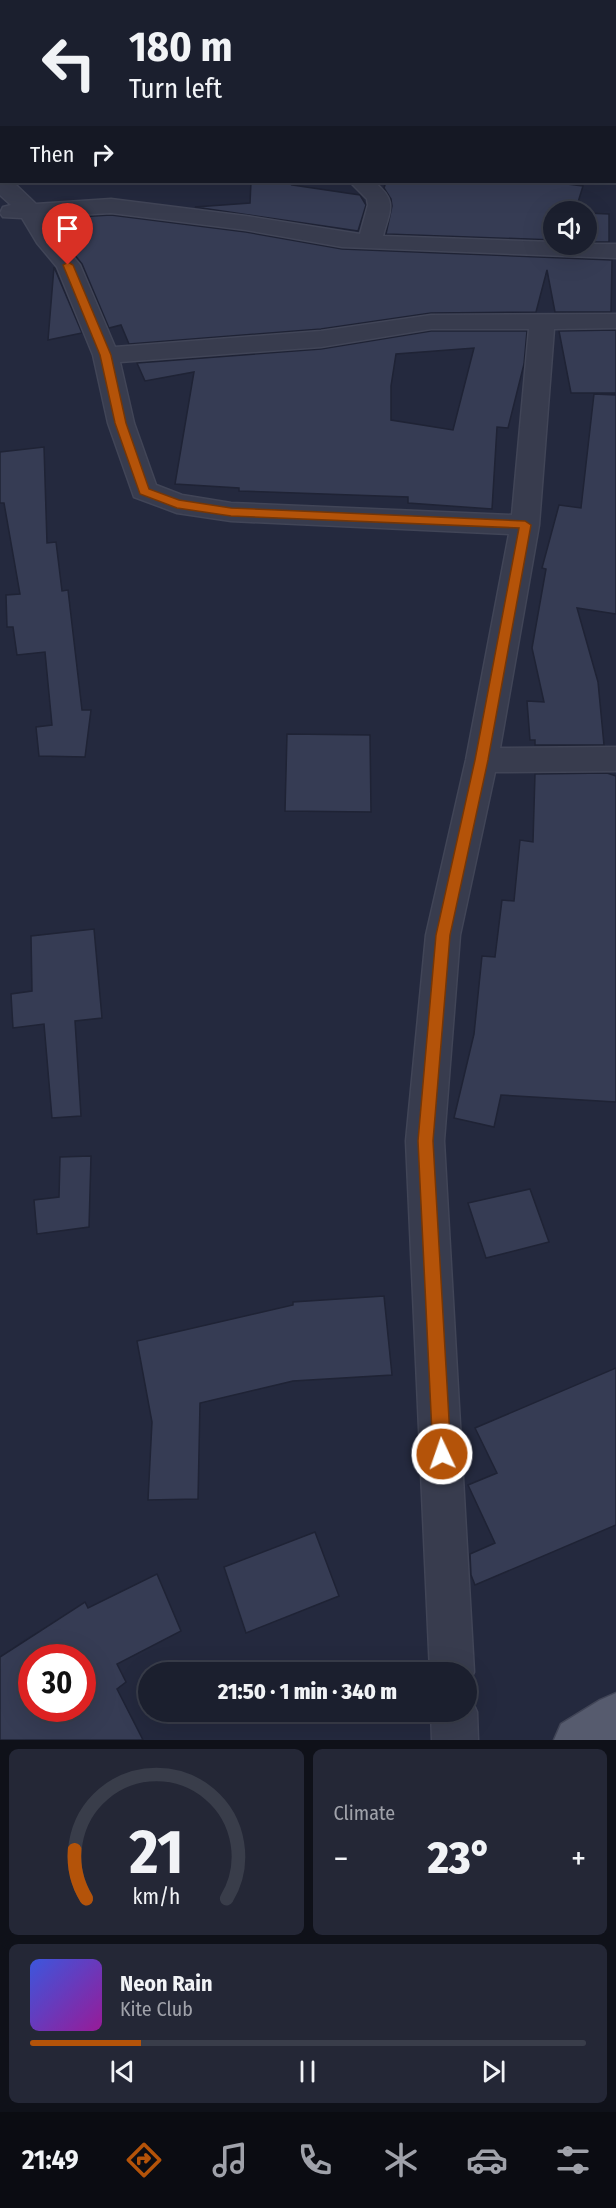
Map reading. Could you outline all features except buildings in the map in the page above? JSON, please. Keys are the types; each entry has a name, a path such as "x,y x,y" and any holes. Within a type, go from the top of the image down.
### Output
{"main road":[{"path":"577,1740 616,1716"}],"street":[{"path":"1,183 28,209 45,238 68,265 106,355 121,423 144,491 177,504 231,512 525,525"},
{"path":"362,183 378,196 380,205 370,242"},
{"path":"0,214 28,209 111,206 370,242 616,251"},
{"path":"451,1662 425,1141 443,935 482,760 525,525 542,321"},
{"path":"106,355 321,339 431,322 616,321"},
{"path":"482,760 616,759"},
{"path":"454,1722 455,1740"}],"route":[{"path":"68,265 83,306 106,355 121,423 144,491 177,504 231,512 525,525 482,760 443,935 425,1141 442,1454"}]}
